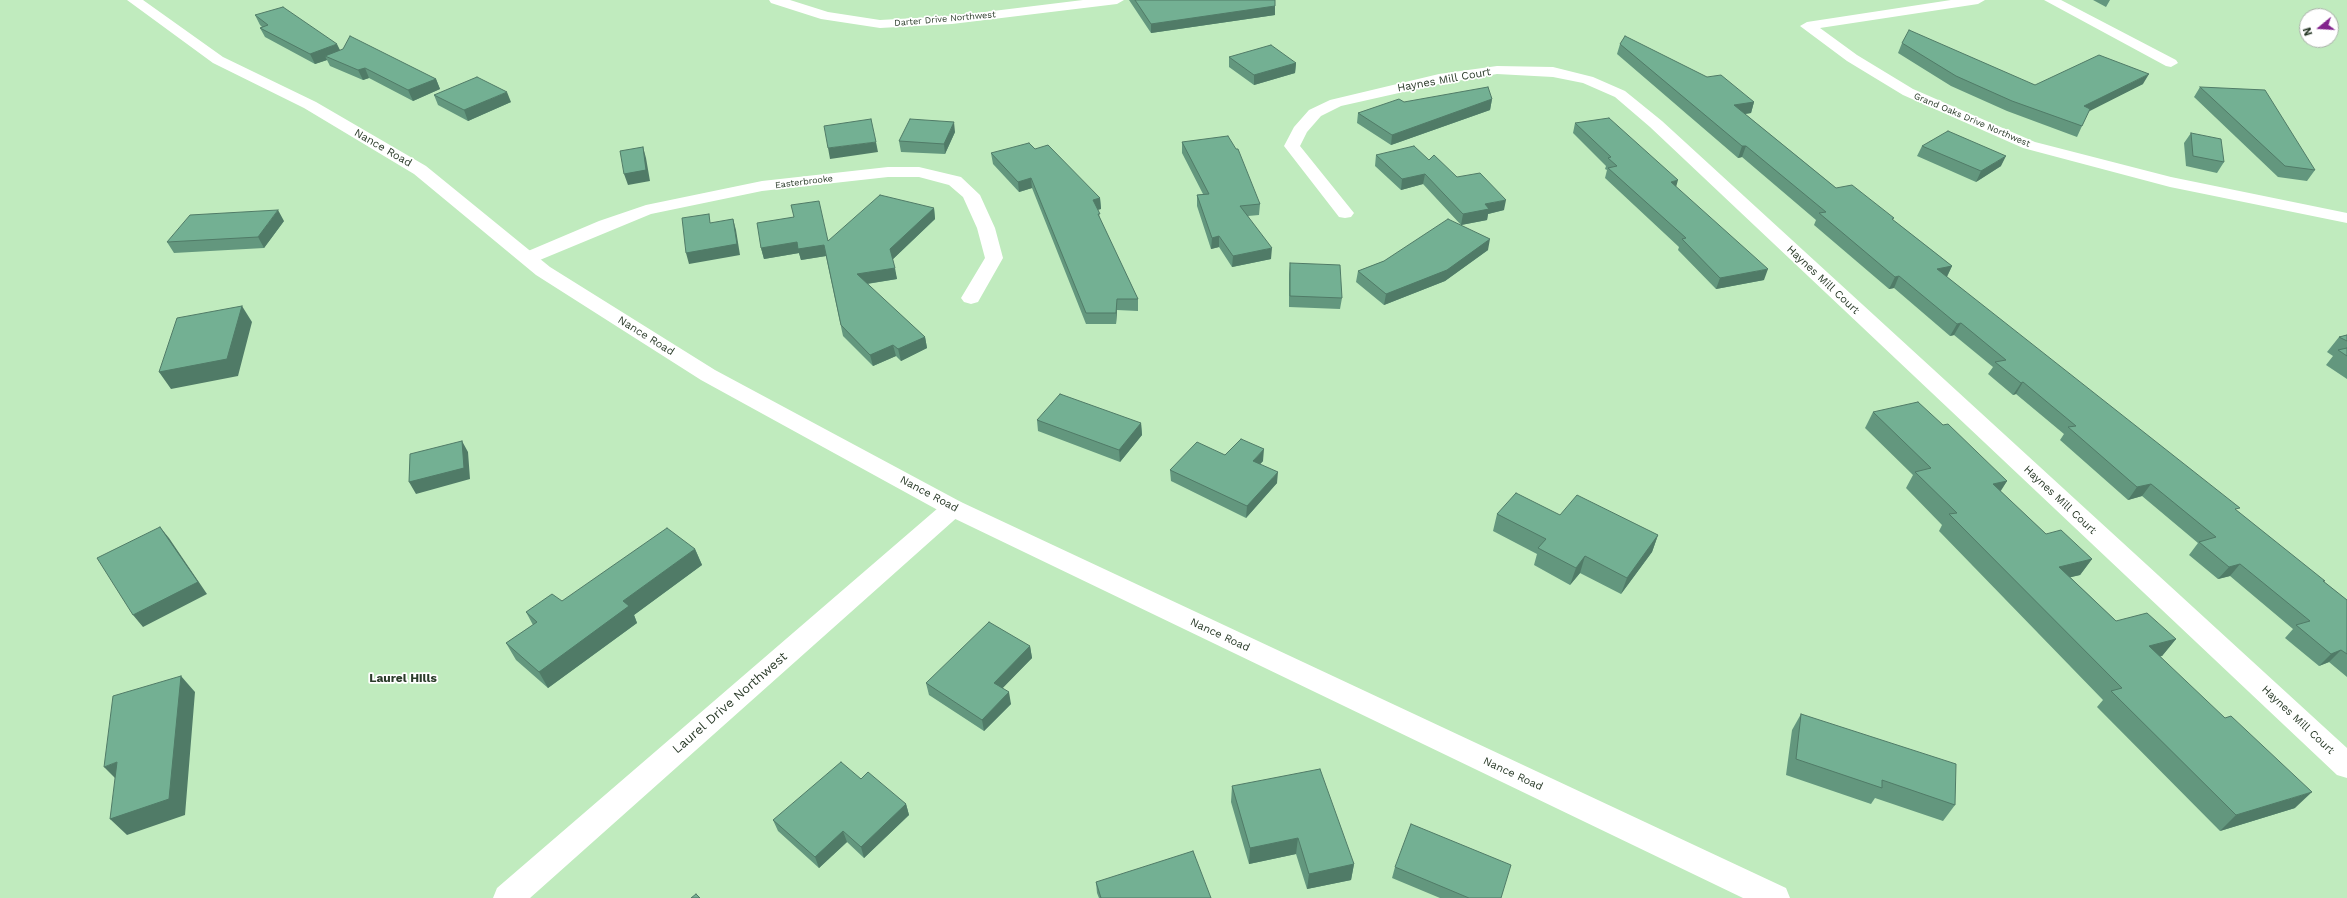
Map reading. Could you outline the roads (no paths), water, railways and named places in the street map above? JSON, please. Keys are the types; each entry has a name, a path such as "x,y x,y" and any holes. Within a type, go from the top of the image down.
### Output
{"street":[{"name":"Nance Road","path":"134,0 218,60 310,105 416,168 543,271 708,375 953,508 1775,898"},
{"name":"Darter Drive Northwest","path":"776,0 826,16 880,24 952,20 1084,2 1117,0"},
{"name":"Grand Oaks Drive Northwest","path":"1978,0 1807,26 1852,58 1908,92 2029,145 2170,182 2347,218"},
{"path":"2051,0 2171,63"},
{"name":"Haynes Mill Court","path":"1344,214 1292,146 1300,130 1315,113 1336,102 1439,79 1497,70 1536,70 1553,72 1588,80 1620,94 1656,124 2347,766"},
{"name":"Easterbrooke","path":"528,258 605,225 646,210 762,186 888,172 919,172 955,181 971,195 986,228 994,258 971,298"},
{"name":"Laurel Drive Northwest","path":"508,898 953,508"}],"district":[{"name":"Laurel Hills","path":"403,678"}]}
